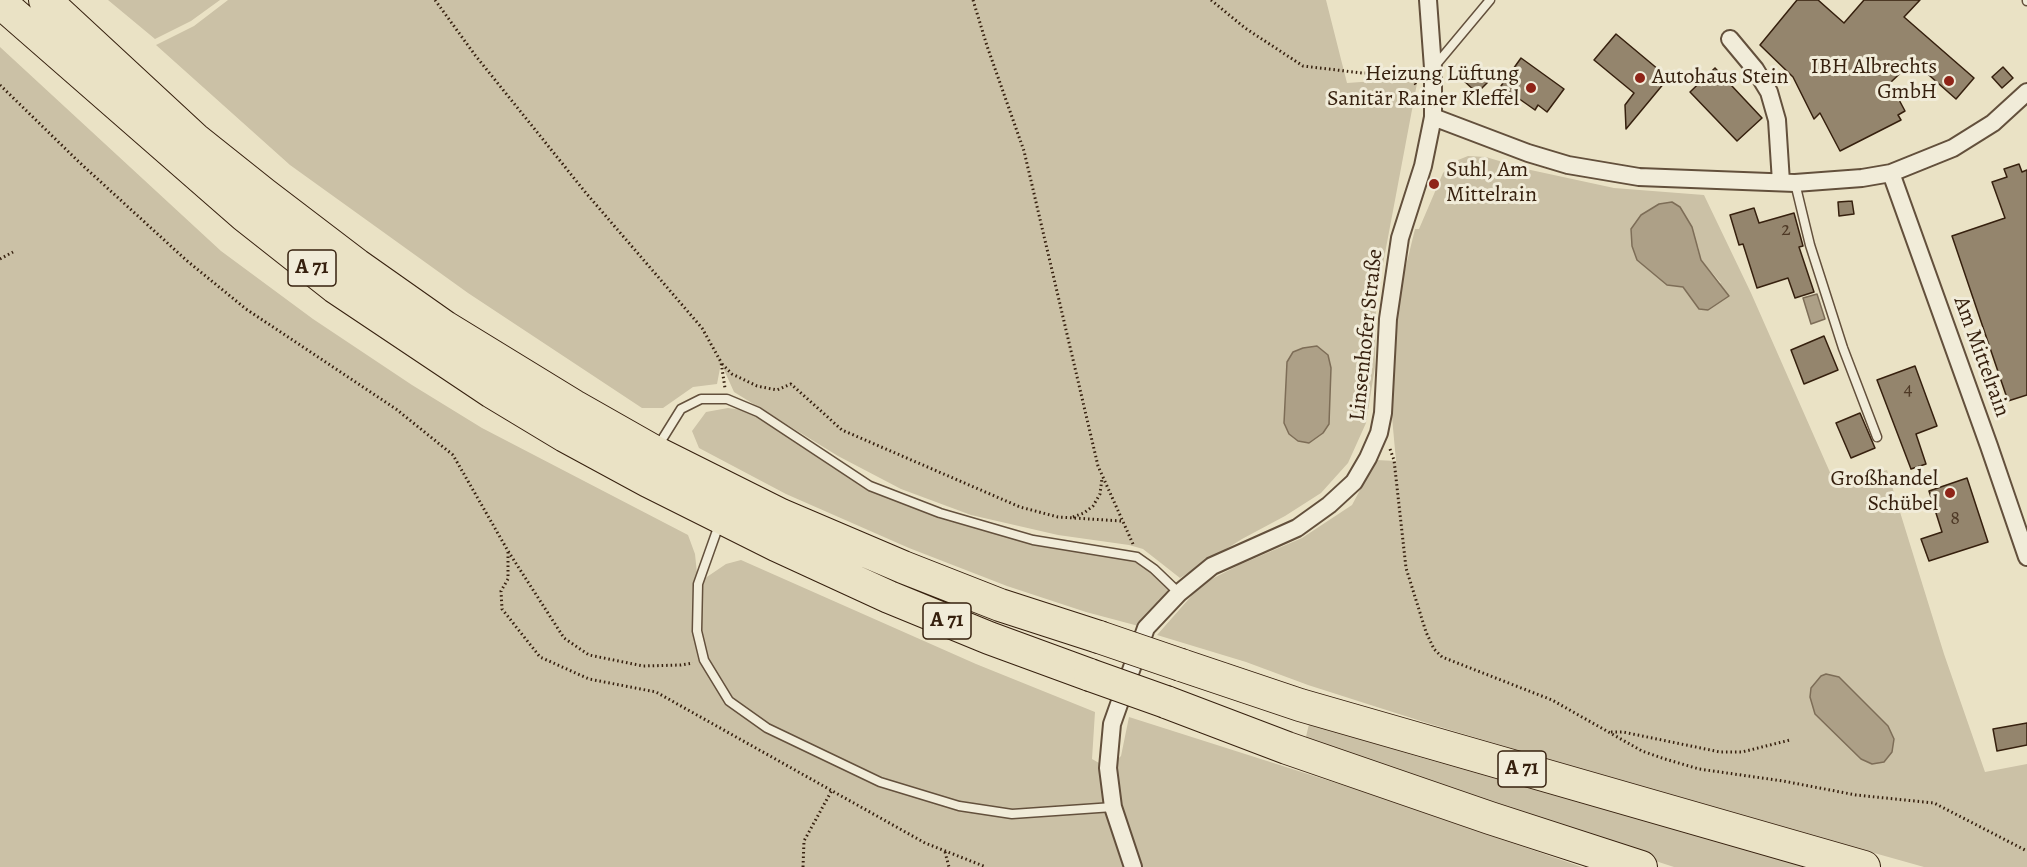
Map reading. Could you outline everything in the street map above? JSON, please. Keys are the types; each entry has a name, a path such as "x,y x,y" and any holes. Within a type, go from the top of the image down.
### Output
{"highway":[{"name":"A 71","path":"8,0 80,73 245,216 335,287 501,397 565,436 722,519 889,597 989,638 1287,748 1641,867"},
{"name":"A 71","path":"45,0 195,139 357,265 445,327 574,406 655,452 781,514 903,567 1000,605 1300,705 1864,867"},
{"path":"0,2 80,73"}],"street":[{"name":"Linsenhofer Straße","path":"1133,867 1113,807 1108,768 1112,724 1146,628 1179,593 1212,566 1297,528 1329,505 1354,482 1379,433 1383,413 1388,319 1400,238 1423,166 1433,117 1433,68 1428,0"},
{"path":"1730,39 1755,69 1769,92 1777,120 1788,183"},
{"path":"1433,117 1528,153 1568,165 1639,177 1788,183 1862,178 1891,173 1953,148 1993,123 2027,92"},
{"name":"Am Mittelrain","path":"1891,173 2027,557"}],"lane":[{"path":"1433,68 1490,0"},
{"path":"1788,183 1843,348 1877,437"},
{"path":"655,452 681,409 701,399 727,399 758,412 870,486 940,513 1033,540 1137,557 1154,569 1179,593"},
{"path":"722,519 698,584 697,631 704,660 729,701 767,728 880,782 959,806 1012,814 1113,807"}],"path":[{"path":"435,0 475,55 586,193 702,328 721,362 732,374 757,386 777,390 791,384 842,430 1020,507 1070,518 1122,521"},
{"path":"973,0 1024,151 1098,466 1137,557"},
{"path":"1212,0 1245,28 1303,66 1411,77 1433,117"},
{"path":"0,86 178,253 246,309 396,409 453,455 508,550 564,638 590,655 644,666 681,665 704,660"},
{"path":"0,259 13,252"},
{"path":"721,362 727,399"},
{"path":"1379,433 1386,440 1394,460 1406,568 1422,622 1434,649 1442,657 1552,700 1642,751 1699,769 1783,781 1856,795 1934,803 2027,851"},
{"path":"1070,518 1084,513 1093,506 1100,494 1102,476"},
{"path":"508,550 508,579 501,591 502,609 540,657 589,679 656,692 925,843 986,867"},
{"path":"1609,732 1623,732 1720,752 1743,752 1790,740"},
{"path":"803,867 804,841 832,790"},
{"path":"945,852 950,867"}],"shaded area":[{"path":"108,0 220,0 191,21 155,39"},
{"path":"228,0 1326,0 1347,83 1418,78 1376,301 1375,367 1366,423 1348,463 1321,493 1180,578 1143,549 1058,535 971,515 901,489 838,456 734,392 721,363 717,384 693,387 663,408 642,408 468,293 290,165 156,45 194,26"},
{"path":"0,47 221,251 313,319 412,385 482,428 688,535 695,554 698,583 726,564 741,560 976,664 1095,712 1092,759 1108,768 1121,756 1129,717 1355,789 1582,867 0,867"},
{"path":"1468,156 1486,157 1526,169 1614,188 1704,195 1751,293 1836,486 1887,470 1944,654 1985,772 2027,764 2027,867 1924,867 1675,797 1427,723 1308,685 1246,662 1157,635 1202,584 1302,538 1352,505 1376,460 1396,461 1392,417 1393,346 1402,282 1415,229 1419,229 1443,173 1453,162","holes":["1659,204 1698,246 1701,260 1721,283 1691,296 1683,287 1667,285 1637,260 1641,215"]},
{"path":"1672,202 1680,207 1692,227 1701,260 1729,296 1708,310 1699,309 1683,287 1667,285 1637,260 1632,246 1631,229 1641,215 1659,204"},
{"path":"1817,294 1825,319 1811,324 1803,298"},
{"path":"1317,346 1328,355 1331,368 1329,424 1323,433 1309,443 1298,441 1289,434 1284,423 1287,362 1293,352"},
{"path":"728,408 758,412 870,486 1033,540 1137,557 1179,593 1146,628 1086,612 1007,586 909,548 786,494 699,448 692,431 706,412"},
{"path":"1826,674 1839,677 1888,726 1894,739 1892,752 1884,762 1872,764 1861,759 1815,714 1810,697 1811,688 1821,676"},
{"path":"1309,724 1807,867 1674,867 1489,807 1305,741"}],"building":[{"path":"1797,0 1818,0 1844,23 1864,0 1920,0 1904,17 1974,78 1956,99 1913,61 1890,83 1905,111 1898,115 1901,120 1840,151 1820,113 1814,119 1793,77 1760,45"},
{"path":"1616,34 1665,75 1665,82 1626,129 1625,105 1634,93 1594,60"},
{"path":"1521,58 1564,89 1547,112 1538,105 1535,110 1501,86"},
{"path":"1478,65 1492,78 1477,93 1463,80"},
{"path":"2003,67 2013,78 2002,88 1992,77"},
{"path":"1715,68 1762,118 1737,141 1690,92"},
{"path":"2019,164 2022,172 2027,170 2027,395 2008,401 1952,236 2005,218 1992,182 2007,177 2004,169"},
{"path":"1852,201 1854,214 1839,216 1838,202"},
{"path":"1754,208 1759,223 1794,213 1803,246 1799,247 1814,292 1795,298 1788,278 1757,288 1743,244 1739,245 1730,215"},
{"path":"1824,336 1838,370 1804,384 1791,350"},
{"path":"1915,366 1937,426 1916,434 1926,464 1911,469 1877,380"},
{"path":"1860,413 1875,448 1851,458 1836,423"},
{"path":"1967,478 1988,542 1929,561 1921,539 1942,532 1929,491"},
{"path":"2027,723 2027,745 1997,751 1993,729"}],"place":[{"name":"Autohaus Stein","path":"1640,78"},
{"name":"IBH Albrechts GmbH","path":"1949,81"},
{"name":"Heizung Lüftung Sanitär Rainer Kleffel","path":"1531,88"},
{"name":"Suhl, Am Mittelrain","path":"1434,184"},
{"name":"Großhandel Schübel","path":"1950,493"}]}
